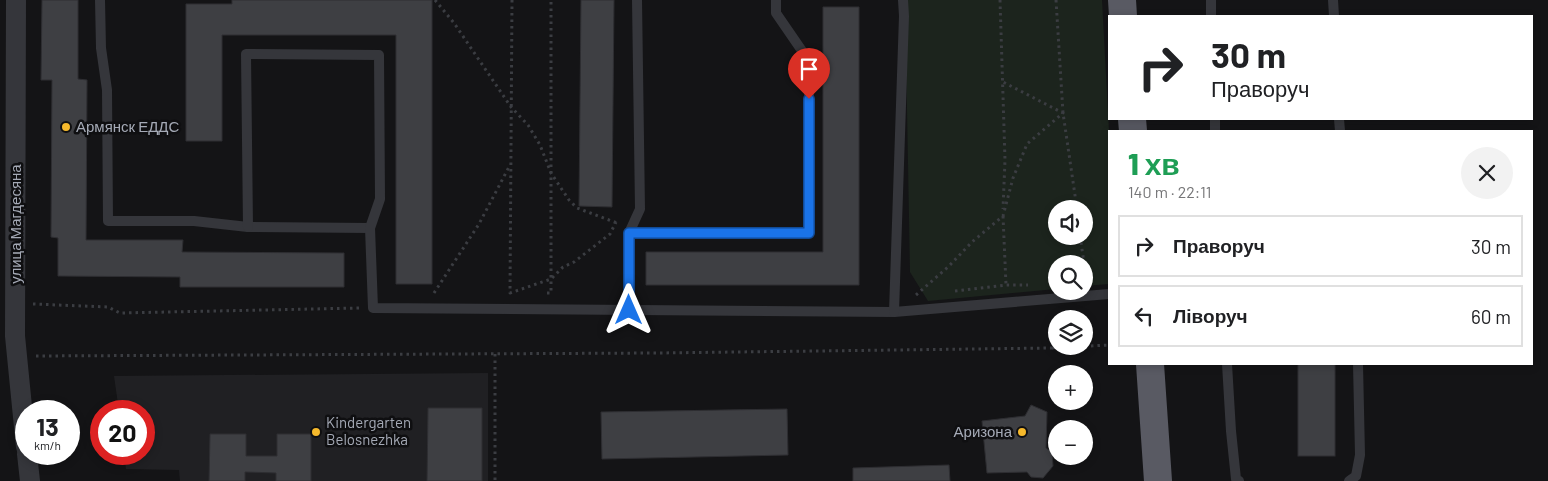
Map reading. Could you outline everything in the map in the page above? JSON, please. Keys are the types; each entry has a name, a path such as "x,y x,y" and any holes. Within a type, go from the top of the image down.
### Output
{"highway":[{"path":"1122,0 1123,15"},
{"path":"1150,365 1158,481"}],"street":[{"name":"улица Магдесяна","path":"16,0 16,303 11,342 19,400"},
{"path":"28,465 30,481"}],"lane":[{"path":"100,0 101,48 107,90 108,221 194,221 248,227 370,228"},
{"path":"629,310 629,233 640,209 637,0"},
{"path":"629,233 809,233 809,61 776,13 776,0"},
{"path":"894,312 903,0"},
{"path":"1211,15 1212,0"},
{"path":"1333,0 1334,15"},
{"path":"248,227 246,54 380,54 380,199 370,228 373,308 894,312 1108,294"},
{"path":"1227,365 1230,431 1236,479 1238,481"},
{"path":"1348,481 1356,476 1360,455 1358,365"}],"path":[{"path":"435,0 454,23 511,107 528,125 540,145 551,173 569,200 577,208 616,222 629,233"},
{"path":"510,293 512,0"},
{"path":"543,293 551,293 551,0"},
{"path":"1000,0 1003,82 1003,216 1006,285"},
{"path":"1056,0 1063,113 1076,200"},
{"path":"1003,82 1063,113"},
{"path":"916,295 948,267 972,242 1003,216 1014,178 1027,144 1063,113"},
{"path":"443,293 434,293 479,224 511,163"},
{"path":"510,293 551,279 563,267 581,257 610,234 616,222"},
{"path":"510,293 526,293"},
{"path":"16,303 108,306 120,313 373,308"},
{"path":"11,342 495,354 1048,348"},
{"path":"1093,346 1108,345"},
{"path":"495,354 495,481"}],"shaded area":[{"path":"905,0 1102,0 1109,130 1108,284 1093,285 1093,255 1048,255 1048,290 928,301 910,272"},
{"name":"Kindergarten Belosnezhka","path":"488,373 488,481 180,481 179,470 126,469 125,465 155,465 155,400 117,400 114,376"}],"building":[{"path":"42,0 78,0 78,79 87,80 86,240 183,240 182,252 344,253 344,287 180,287 180,277 58,276 58,238 51,237 52,80 41,80"},
{"path":"232,0 432,0 432,284 396,284 396,35 222,35 222,141 186,141 186,4 232,4"},
{"path":"581,0 614,0 612,207 579,206"},
{"path":"823,7 859,7 859,285 646,285 646,252 823,252"},
{"path":"1298,365 1335,365 1335,456 1298,456"},
{"path":"1031,405 1047,412 1046,448 1048,449 1048,465 1053,466 1043,478 1031,477 1027,472 987,473 982,421 1025,416"},
{"path":"428,408 482,408 482,481 427,481"},
{"path":"787,409 788,455 602,459 601,412"},
{"path":"210,434 246,434 246,456 277,456 277,434 311,434 311,481 276,481 276,473 245,472 245,481 209,481"},
{"path":"949,465 950,481 853,481 853,468"}],"place":[{"name":"Армянск ЕДДС","path":"66,127"},
{"name":"Kindergarten Belosnezhka","path":"316,432"},
{"name":"Аризона","path":"1022,432"}],"route":[{"path":"629,310 629,233 809,233 809,99"}]}
